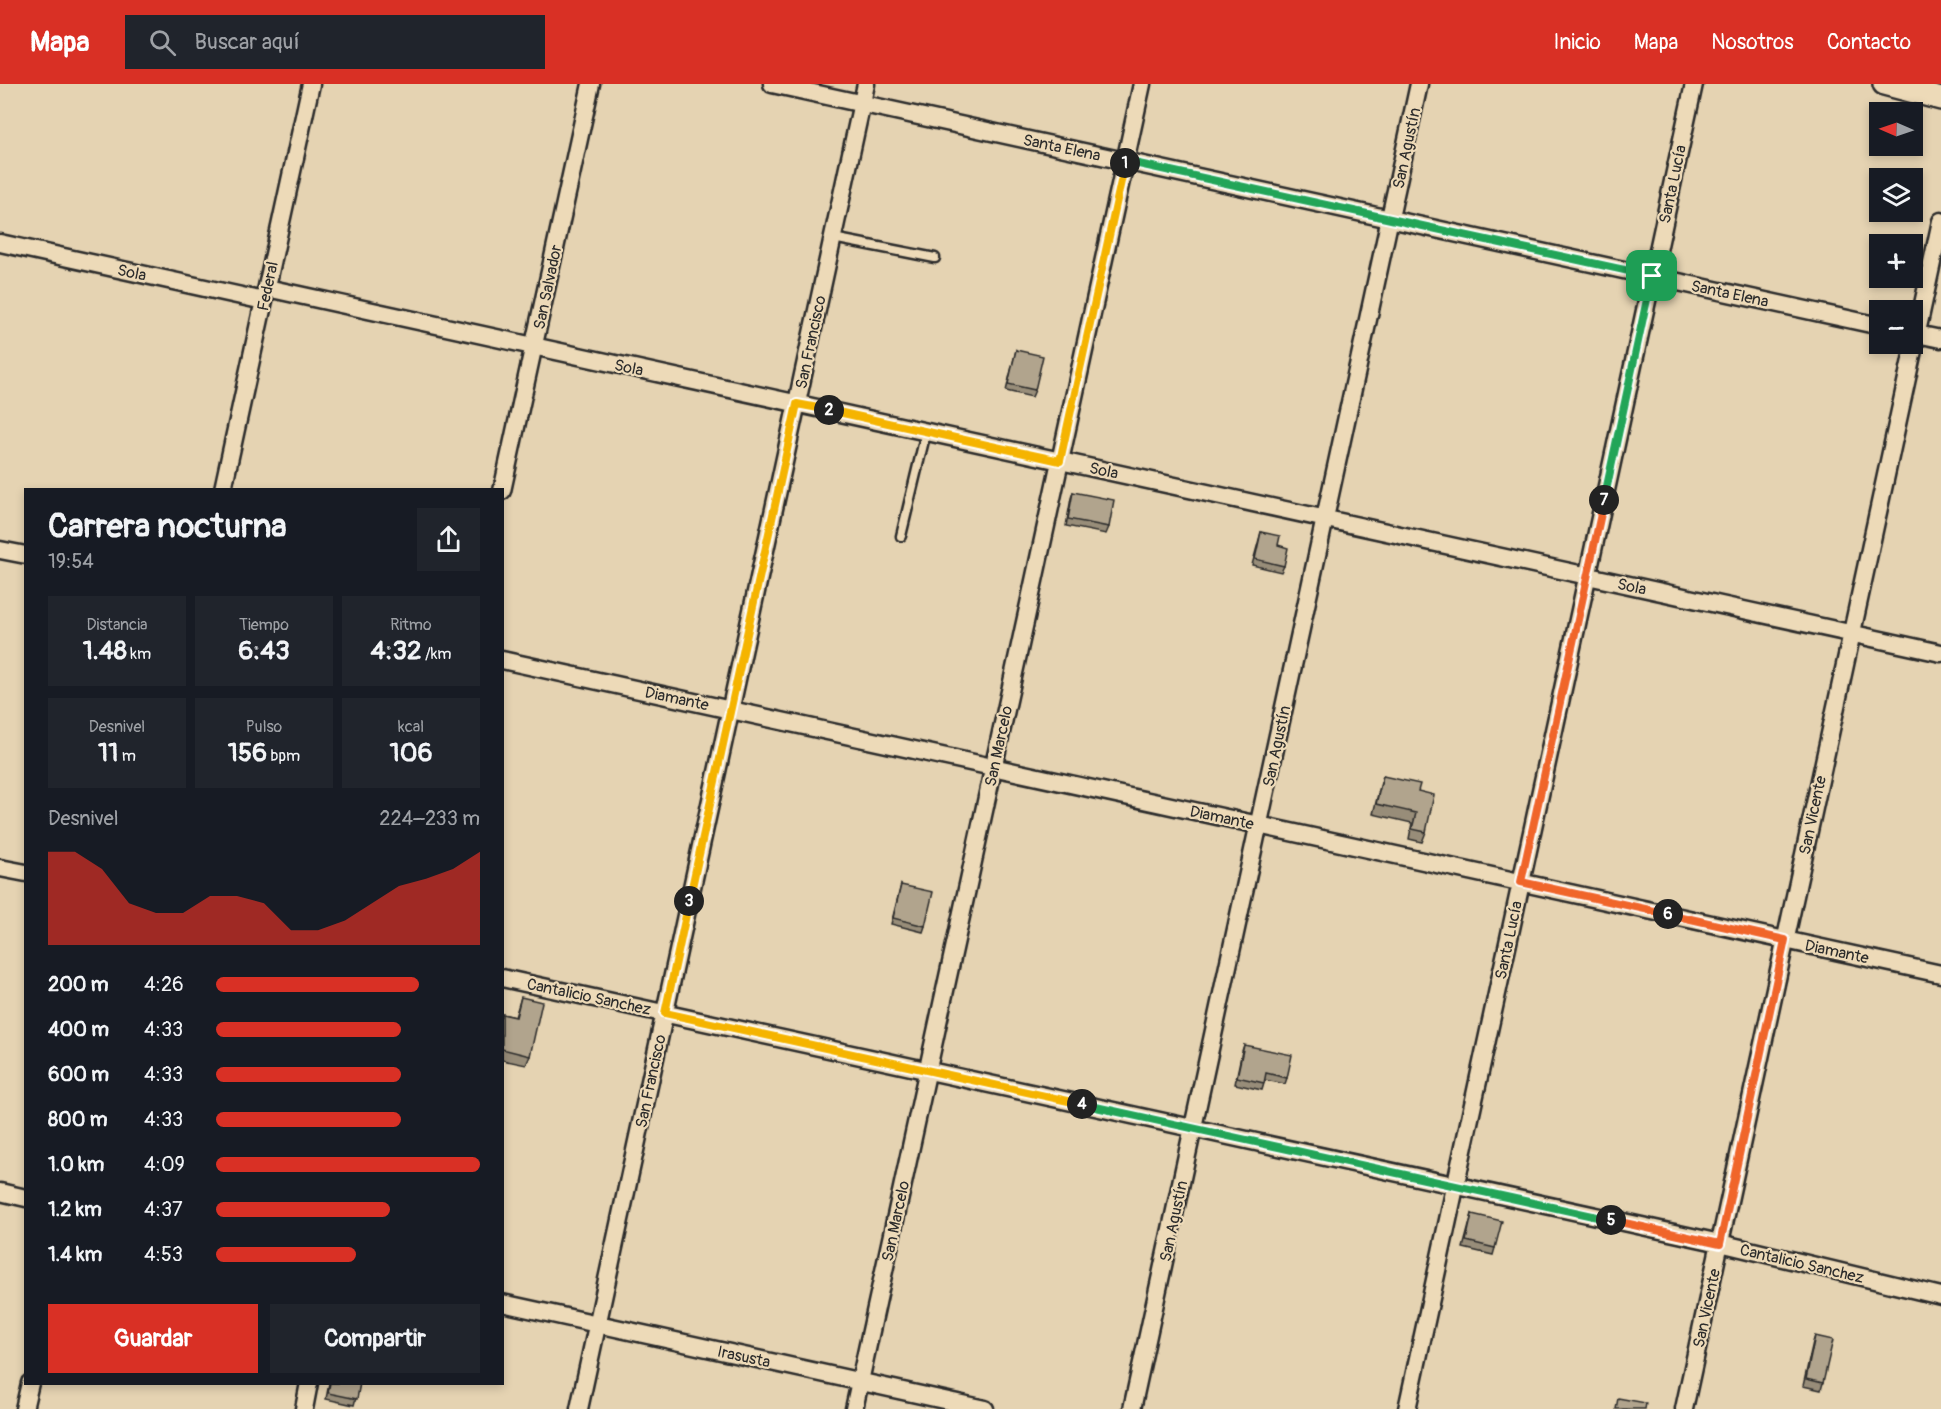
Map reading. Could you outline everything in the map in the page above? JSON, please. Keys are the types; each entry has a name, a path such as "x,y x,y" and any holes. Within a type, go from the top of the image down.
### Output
{"street":[{"name":"Federal","path":"223,488 311,84"},
{"name":"San Salvador","path":"503,488 591,84"},
{"name":"Santa Elena","path":"772,84 1869,324"},
{"name":"San Francisco","path":"579,1409 866,84"},
{"name":"San Marcelo","path":"854,1409 1142,84"},
{"name":"San Agustín","path":"1132,1409 1419,84"},
{"name":"Santa Lucía","path":"1407,1409 1694,84"},
{"path":"1884,84 1941,99"},
{"name":"San Vicente","path":"1923,300 1941,221"},
{"name":"Sola","path":"0,243 534,346 1941,653"},
{"path":"1923,336 1941,339"},
{"name":"San Vicente","path":"1684,1409 1911,354"},
{"path":"0,550 24,555"},
{"name":"Diamante","path":"504,660 1941,974"},
{"path":"0,868 24,873"},
{"name":"Cantalicio Sanchez","path":"504,978 1720,1244 1941,1296"},
{"path":"0,1192 24,1198"},
{"name":"Irasusta","path":"504,1303 985,1409"},
{"path":"24,1409 30,1385"},
{"path":"304,1409 309,1385"}],"lane":[{"path":"833,238 935,258"},
{"path":"901,536 926,432"}],"building":[{"path":"1016,350 1043,356 1035,390 1008,384"},
{"path":"1073,492 1114,500 1109,527 1068,519"},
{"path":"1261,532 1280,536 1278,545 1288,548 1284,566 1255,559"},
{"path":"1383,776 1420,784 1418,791 1434,795 1426,832 1412,829 1416,813 1376,804"},
{"path":"901,885 933,892 925,926 893,918"},
{"path":"521,997 542,1002 530,1056 504,1050 504,1014 516,1017"},
{"path":"1244,1045 1292,1055 1287,1078 1266,1073 1264,1083 1237,1077"},
{"path":"1472,1214 1502,1221 1495,1248 1466,1241"},
{"path":"1815,1336 1833,1340 1823,1383 1806,1379"},
{"path":"330,1385 360,1385 357,1399 328,1393"},
{"path":"1618,1398 1646,1403 1645,1409 1616,1409"}],"route":[{"path":"1125,161 1652,276 1521,882 1785,940 1720,1244 665,1013 797,404 1060,461 1125,161"}]}
